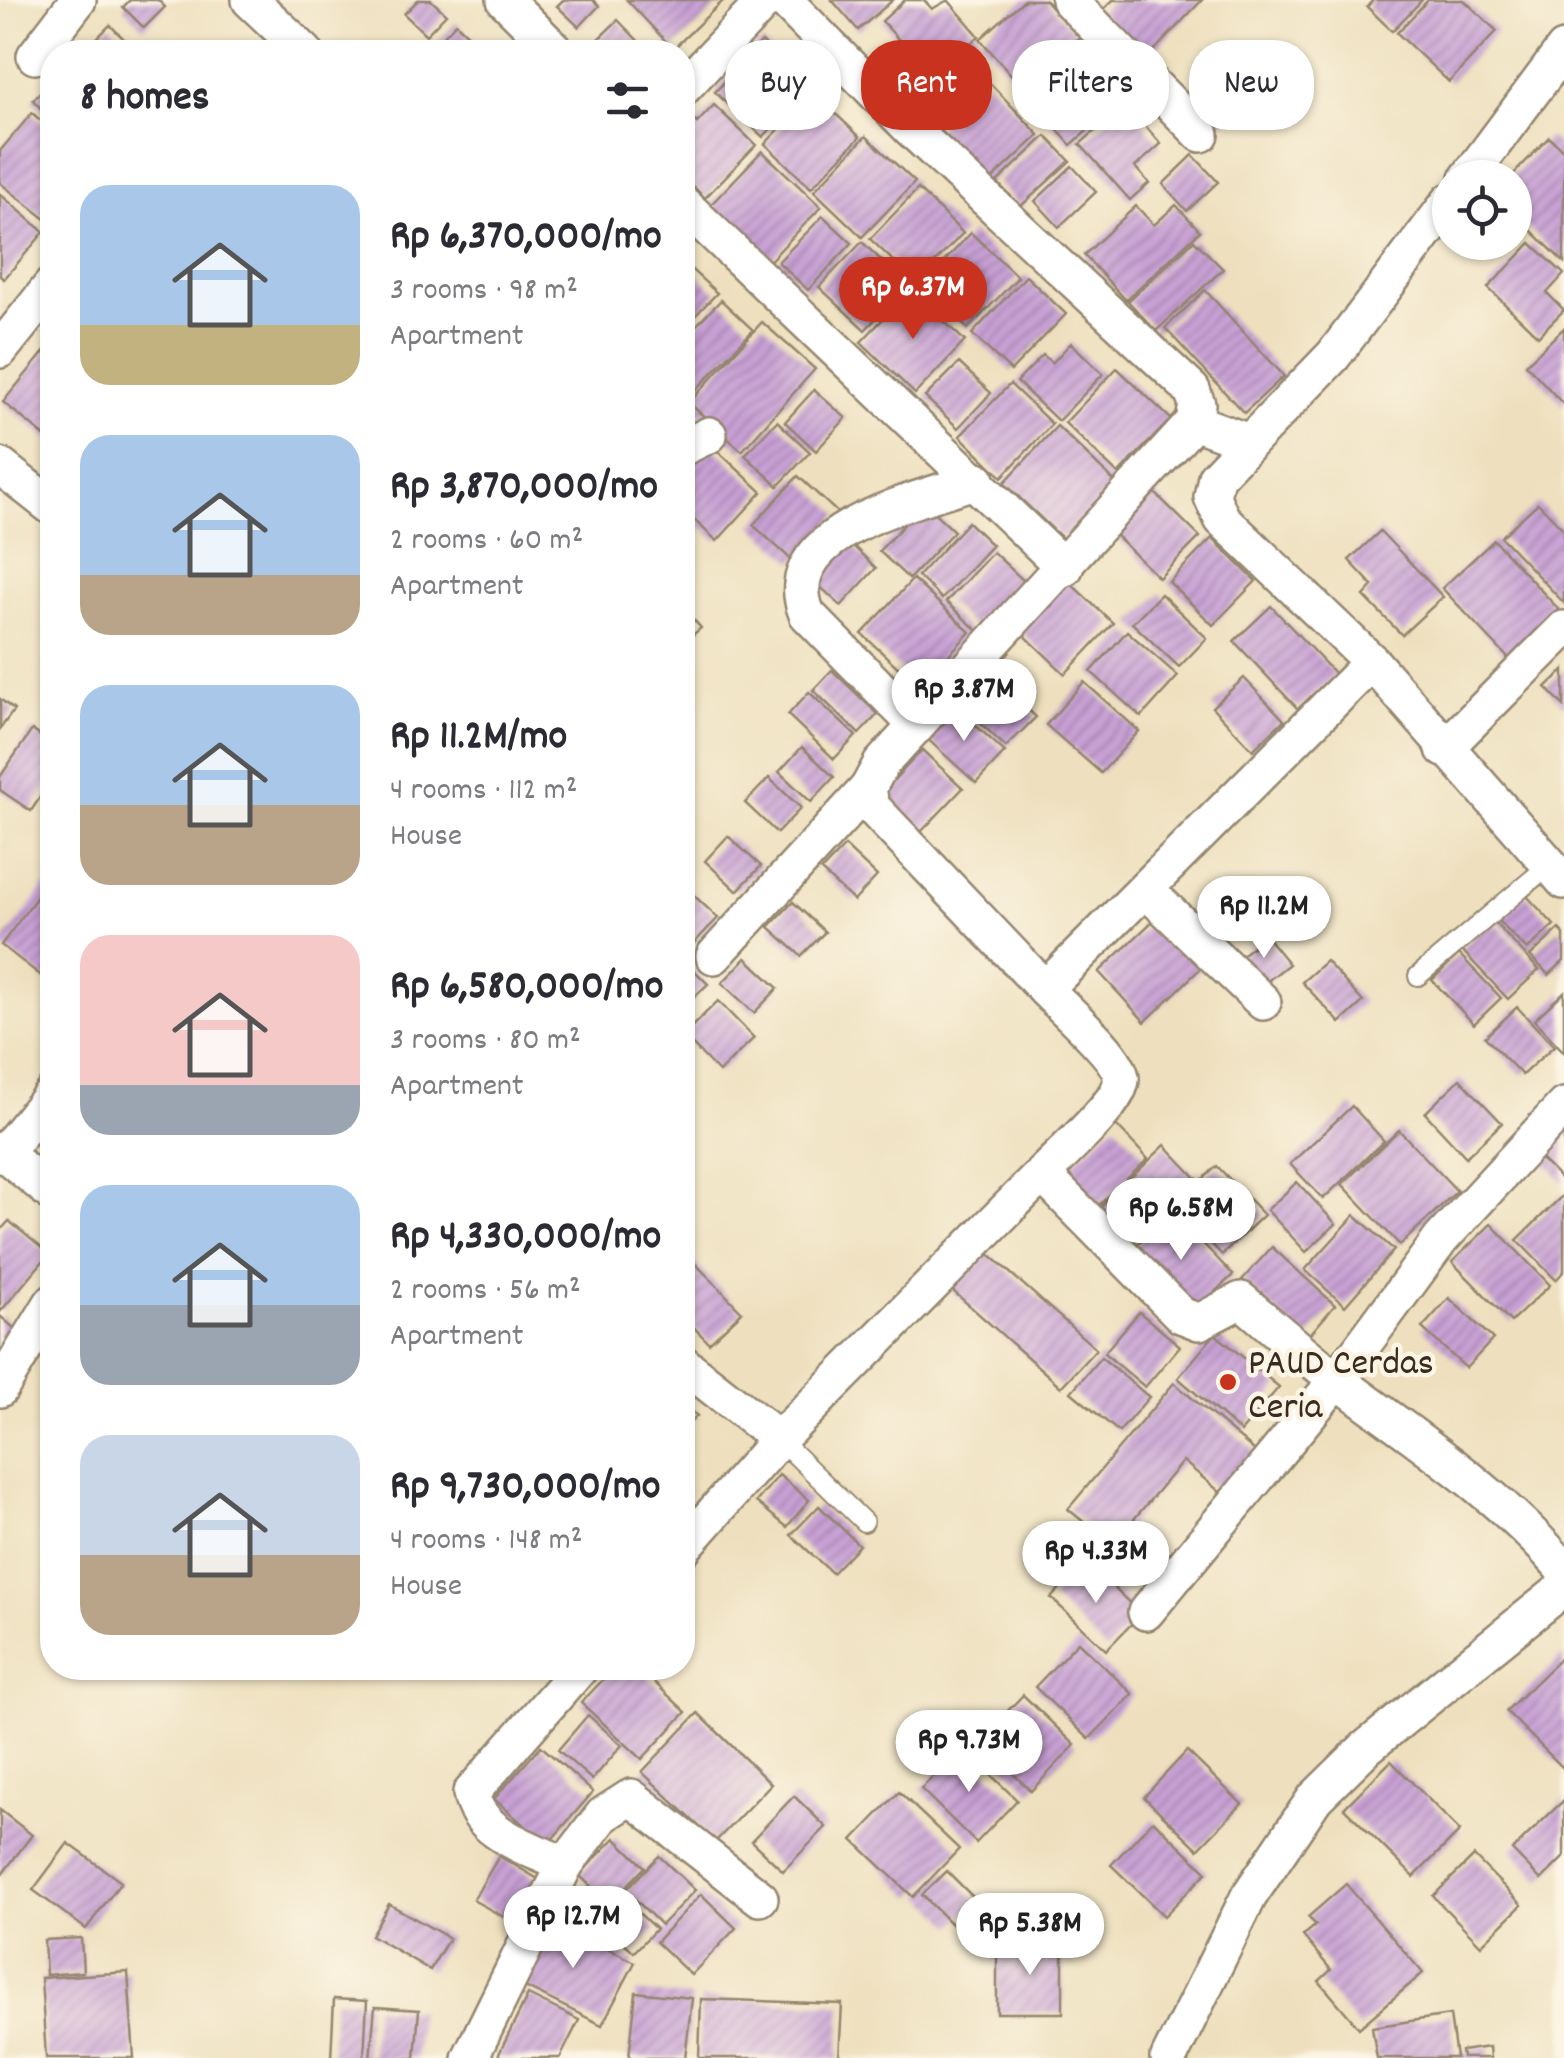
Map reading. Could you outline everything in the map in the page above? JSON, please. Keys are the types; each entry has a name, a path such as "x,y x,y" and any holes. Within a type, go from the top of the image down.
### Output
{"street":[{"path":"47,40 78,0"},
{"path":"250,0 292,40"},
{"path":"505,0 546,40"},
{"path":"695,74 766,0"},
{"path":"714,956 868,788 881,764 1065,568 1194,422 1198,404 1192,390 910,128 784,0"},
{"path":"1069,0 1201,134"},
{"path":"35,56 40,49"},
{"path":"1481,160 1564,49"},
{"path":"695,214 1065,568"},
{"path":"1432,225 1334,356 1246,441 1216,477 1212,497 1222,519 1372,662 1556,873"},
{"path":"0,350 40,300"},
{"path":"1194,422 1246,441"},
{"path":"0,466 40,498"},
{"path":"917,726 807,614 799,594 801,575 842,529 977,480"},
{"path":"1444,748 1564,629"},
{"path":"1045,989 1372,662"},
{"path":"695,1535 779,1439 1116,1096 1121,1078 1115,1062 871,806 868,788"},
{"path":"1145,889 1263,1002"},
{"path":"1146,1612 1337,1380 1440,1239 1564,1106"},
{"path":"40,1108 2,1151 40,1182"},
{"path":"1042,1174 1180,1315 1198,1322 1241,1300 1337,1380 1479,1484 1532,1532 1564,1569"},
{"path":"0,1389 40,1323"},
{"path":"695,1373 779,1439"},
{"path":"1169,2058 1250,1896 1315,1798 1366,1748 1564,1588"},
{"path":"565,1865 484,1824 474,1809 471,1793 570,1680"},
{"path":"470,2058 565,1865 603,1815 631,1797 760,1898"}],"lane":[{"path":"1418,976 1556,873"},
{"path":"779,1439 864,1522"}],"building":[{"path":"130,0 158,0 165,7 144,28 123,7"},
{"path":"418,0 431,0 446,14 426,35 404,14"},
{"path":"563,0 593,0 599,6 579,27 557,6"},
{"path":"627,0 724,0 682,40 665,40"},
{"path":"832,0 893,0 858,30"},
{"path":"905,0 924,0 932,9 948,0 979,36 975,40 897,40 882,21"},
{"path":"1024,0 1045,0 1080,38 1012,40 1012,75 992,53 992,40 980,39"},
{"path":"1113,0 1202,0 1164,40 1129,40 1100,13"},
{"path":"1373,0 1422,0 1392,31 1367,7"},
{"path":"1428,0 1464,0 1497,31 1449,82 1397,33"},
{"path":"618,20 637,40 597,40"},
{"path":"456,23 474,40 440,40"},
{"path":"110,25 125,40 95,40"},
{"path":"725,81 725,101 715,92"},
{"path":"992,85 1012,106 1012,130 1034,130 1039,135 984,187 933,133 992,130"},
{"path":"714,105 725,115 725,130 740,130 756,145 705,198 695,188 695,121"},
{"path":"32,113 40,120 40,215 0,183 0,151"},
{"path":"841,119 860,137 811,188 765,144 778,130 841,130"},
{"path":"1057,130 1088,130 1071,145"},
{"path":"1096,130 1149,130 1161,144 1135,167 1149,183 1130,200 1080,144"},
{"path":"866,136 915,182 862,237 814,191"},
{"path":"1046,136 1070,161 1020,207 997,182"},
{"path":"1549,137 1564,151 1564,262 1532,231 1532,160 1527,160"},
{"path":"762,151 821,207 761,270 702,214"},
{"path":"1193,155 1218,182 1187,211 1163,184"},
{"path":"1072,166 1096,192 1059,227 1035,201"},
{"path":"918,189 963,233 916,282 870,239"},
{"path":"0,194 40,229 40,237 4,279 0,276"},
{"path":"1176,205 1200,231 1126,300 1084,255 1136,206 1154,225"},
{"path":"823,216 852,243 808,290 778,262"},
{"path":"971,233 1018,277 968,329 922,285"},
{"path":"1194,240 1223,269 1156,331 1128,301"},
{"path":"862,242 907,285 865,330 819,287"},
{"path":"1532,244 1564,274 1547,293 1564,310 1538,336 1488,288 1515,260 1532,260"},
{"path":"695,273 717,293 695,316"},
{"path":"1026,276 1066,314 1011,371 972,334"},
{"path":"911,290 965,341 915,394 861,342"},
{"path":"1205,290 1284,376 1244,413 1165,328"},
{"path":"721,300 753,330 695,391 695,327"},
{"path":"762,322 815,369 742,451 695,408 695,396"},
{"path":"1564,328 1564,405 1526,364"},
{"path":"1071,343 1103,374 1058,421 1017,382 1043,355 1052,363"},
{"path":"40,357 40,432 3,402"},
{"path":"959,363 991,393 958,428 925,397"},
{"path":"1117,368 1171,419 1118,474 1065,423"},
{"path":"1010,384 1052,424 1002,477 960,436"},
{"path":"814,390 846,418 816,451 785,422"},
{"path":"777,421 810,452 778,486 745,455"},
{"path":"1057,426 1116,483 1063,539 1004,483"},
{"path":"707,441 762,492 717,541 695,521 695,453"},
{"path":"798,476 839,514 794,562 753,525"},
{"path":"1153,491 1200,537 1159,578 1112,532"},
{"path":"924,503 954,531 909,579 879,551"},
{"path":"1538,503 1564,530 1564,603 1501,537"},
{"path":"968,522 992,545 942,599 918,576"},
{"path":"1380,531 1443,597 1402,635 1364,596 1373,586 1349,560"},
{"path":"1212,538 1256,581 1213,625 1169,582"},
{"path":"1494,540 1561,612 1510,660 1442,588"},
{"path":"848,541 876,568 841,606 812,579"},
{"path":"993,552 1024,581 978,631 946,602"},
{"path":"913,579 970,632 919,687 862,634"},
{"path":"1068,581 1113,623 1065,674 1021,632"},
{"path":"1161,594 1207,638 1179,667 1132,623"},
{"path":"1271,606 1335,674 1298,709 1234,641"},
{"path":"1127,631 1178,676 1141,717 1091,672"},
{"path":"832,670 878,714 859,734 813,690"},
{"path":"1564,670 1564,706 1546,687"},
{"path":"1244,678 1284,720 1253,750 1212,707"},
{"path":"996,679 1036,717 1006,747 967,711"},
{"path":"1084,682 1139,731 1101,773 1046,725"},
{"path":"809,692 856,736 834,759 788,715"},
{"path":"0,699 14,710 0,729"},
{"path":"952,704 1005,752 976,783 924,736"},
{"path":"32,730 40,736 40,797 31,811 0,790 0,777"},
{"path":"802,747 834,777 811,802 779,772"},
{"path":"922,750 963,788 918,835 878,797"},
{"path":"769,778 801,808 777,833 745,803"},
{"path":"728,836 761,866 737,891 705,861"},
{"path":"845,846 877,876 854,901 821,871"},
{"path":"40,893 40,975 1,945"},
{"path":"1525,894 1554,925 1527,950 1497,920"},
{"path":"695,896 718,918 695,942"},
{"path":"793,902 825,932 801,956 769,927"},
{"path":"1156,918 1202,967 1145,1022 1099,972"},
{"path":"1492,920 1539,970 1508,999 1461,949"},
{"path":"1559,929 1564,934 1564,961 1549,975 1530,956"},
{"path":"1266,936 1289,964 1261,986 1238,958"},
{"path":"1459,954 1501,998 1474,1024 1432,980"},
{"path":"746,958 778,988 754,1013 722,983"},
{"path":"1326,961 1363,1002 1340,1023 1302,982"},
{"path":"695,971 708,984 695,996"},
{"path":"1564,992 1564,1052 1534,1020"},
{"path":"718,1001 754,1038 719,1072 695,1047 695,1023"},
{"path":"1517,1007 1554,1046 1522,1075 1485,1037"},
{"path":"1460,1079 1502,1123 1466,1157 1425,1113"},
{"path":"1352,1106 1384,1141 1323,1199 1290,1164"},
{"path":"1115,1124 1148,1159 1098,1206 1065,1171"},
{"path":"1399,1130 1457,1191 1400,1245 1342,1184"},
{"path":"1564,1133 1564,1182 1539,1157"},
{"path":"1165,1145 1198,1180 1125,1250 1092,1215"},
{"path":"1217,1166 1264,1215 1222,1255 1175,1205"},
{"path":"1297,1182 1336,1224 1306,1252 1267,1210"},
{"path":"1564,1194 1564,1271 1556,1280 1517,1240"},
{"path":"1172,1211 1233,1275 1190,1315 1130,1251"},
{"path":"1355,1215 1394,1250 1345,1306 1305,1270"},
{"path":"9,1221 40,1247 40,1265 0,1312 0,1231"},
{"path":"1491,1224 1550,1285 1511,1322 1452,1262"},
{"path":"980,1246 1096,1349 1061,1387 945,1284"},
{"path":"1272,1247 1335,1305 1306,1339 1242,1280"},
{"path":"695,1263 742,1312 709,1343 695,1328"},
{"path":"1449,1298 1493,1339 1466,1368 1422,1328"},
{"path":"1139,1312 1180,1346 1145,1387 1104,1353"},
{"path":"0,1316 21,1334 0,1358"},
{"name":"PAUD Cerdas Ceria","path":"1215,1334 1279,1387 1241,1432 1178,1378"},
{"path":"1101,1357 1149,1397 1119,1432 1071,1392"},
{"path":"1174,1383 1261,1456 1226,1497 1183,1461 1112,1545 1068,1509"},
{"path":"779,1475 809,1500 787,1527 756,1502"},
{"path":"819,1506 859,1545 832,1573 791,1535"},
{"path":"1086,1561 1141,1614 1106,1650 1051,1598"},
{"path":"1078,1642 1133,1694 1089,1739 1035,1687"},
{"path":"1564,1655 1564,1769 1506,1711"},
{"path":"603,1680 652,1680 686,1712 642,1759 581,1703"},
{"path":"1023,1695 1075,1745 1031,1791 979,1741"},
{"path":"698,1713 771,1784 715,1842 642,1772"},
{"path":"588,1715 622,1745 592,1780 558,1750"},
{"path":"541,1746 593,1792 547,1845 494,1799"},
{"path":"962,1747 1017,1800 976,1843 921,1789"},
{"path":"1187,1751 1242,1804 1198,1849 1144,1797"},
{"path":"1391,1761 1460,1831 1414,1877 1344,1808"},
{"path":"899,1792 959,1849 913,1897 853,1840"},
{"path":"794,1796 826,1827 783,1871 751,1841"},
{"path":"1564,1800 1564,1857 1541,1880 1512,1850"},
{"path":"0,1810 32,1835 0,1877"},
{"path":"1153,1820 1207,1872 1164,1916 1111,1865"},
{"path":"615,1838 645,1867 609,1904 579,1875"},
{"path":"68,1843 121,1882 86,1929 33,1890"},
{"path":"499,1856 538,1879 513,1922 473,1900"},
{"path":"659,1856 695,1890 661,1925 626,1890"},
{"path":"1474,1856 1522,1905 1481,1945 1433,1896"},
{"path":"947,1871 977,1901 953,1926 922,1895"},
{"path":"1346,1884 1423,1973 1359,2028 1319,1981 1331,1970 1303,1936 1316,1925 1308,1917"},
{"path":"701,1894 736,1928 691,1975 656,1942"},
{"path":"624,1899 656,1929 634,1952 602,1922"},
{"path":"389,1904 449,1938 430,1970 371,1935"},
{"path":"543,1916 635,1962 602,2025 511,1980"},
{"path":"81,1938 83,1972 46,1975 44,1940"},
{"path":"997,1943 1063,1943 1063,2013 997,2013"},
{"path":"128,1972 134,2058 46,2058 41,1978"},
{"path":"636,1992 692,1998 685,2058 629,2058"},
{"path":"528,1995 579,2020 560,2058 497,2058"},
{"path":"334,1999 367,2001 364,2058 331,2058"},
{"path":"701,1999 842,2004 839,2058 699,2058"},
{"path":"375,2007 419,2010 415,2058 370,2058"},
{"path":"1450,2015 1456,2058 1377,2058 1372,2027"},
{"path":"1489,2047 1490,2058 1462,2058 1461,2051"}],"place":[{"name":"PAUD Cerdas Ceria","path":"1228,1382"}]}
